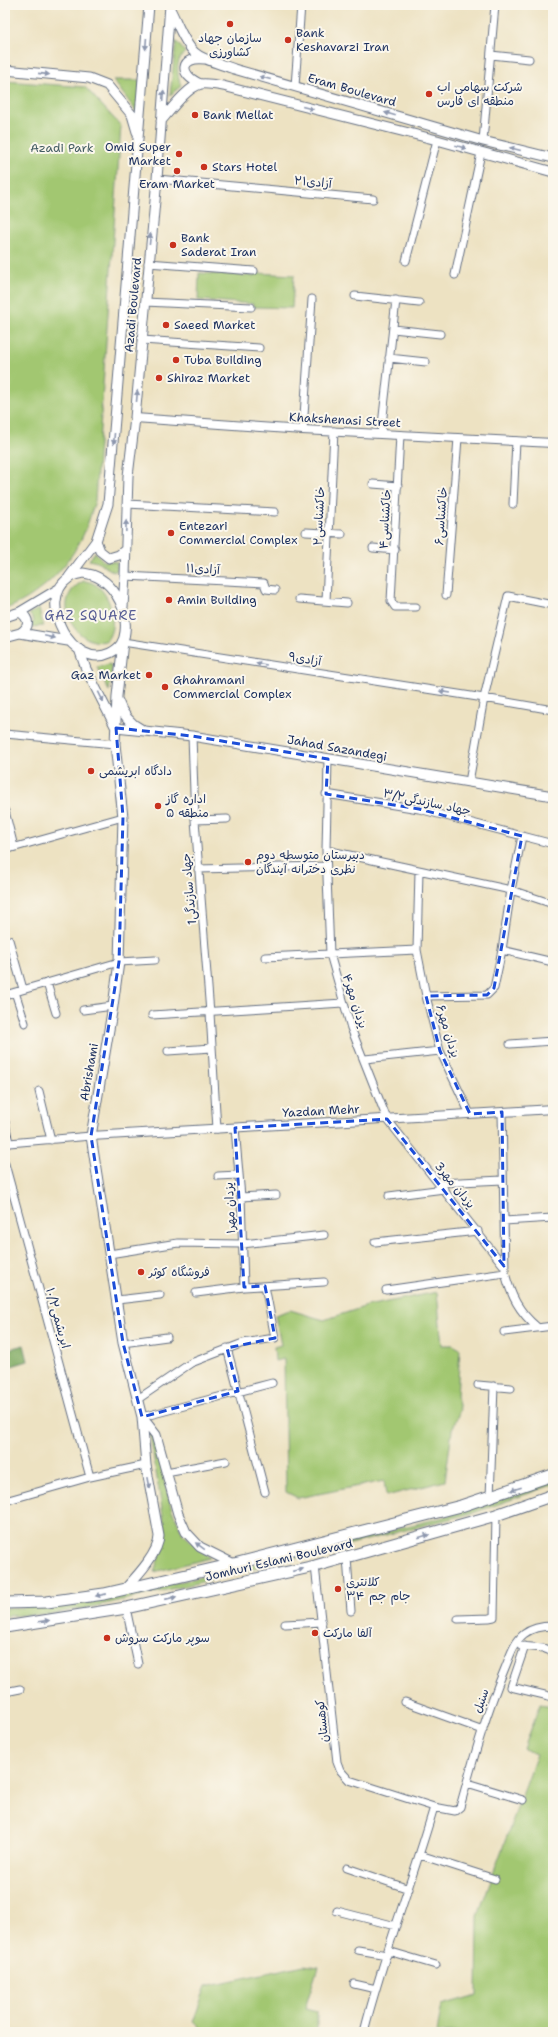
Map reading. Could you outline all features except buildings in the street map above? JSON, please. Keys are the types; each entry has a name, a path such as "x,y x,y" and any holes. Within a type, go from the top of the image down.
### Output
{"main road":[{"name":"Azadi Boulevard","path":"69,577 96,540 108,504 149,5"},
{"name":"Azadi Boulevard","path":"123,607 128,476 135,418 148,263 157,179 170,7"},
{"name":"Eram Boulevard","path":"170,7 188,44 195,53 207,59 234,69 483,141 553,158"},
{"path":"207,59 194,58 187,63 185,70 189,78 201,84 243,90 437,140 553,172"},
{"path":"5,70 89,78 107,85 132,115 139,139"},
{"path":"161,121 180,98 201,84"},
{"path":"96,540 100,551 109,558 119,555 125,550"},
{"path":"5,617 20,612 60,588 69,577 83,573 91,574 109,585 123,607 125,630 123,642 115,650 107,654 96,655 79,649 68,641 62,630 57,612 56,602 60,588"},
{"path":"20,612 26,616 28,623 26,630 20,634"},
{"path":"5,637 20,634 68,641"},
{"name":"Abrishami","path":"123,642 117,696 115,744 123,817 119,962 113,1006 90,1136 123,1343 142,1417 146,1465 159,1540 148,1560 125,1589"},
{"path":"79,649 86,669 116,728"},
{"path":"117,696 125,715 135,726 144,730"},
{"name":"Jahad Sazandegi","path":"116,728 192,736 553,796"},
{"path":"142,1417 156,1435 178,1514 186,1532 200,1546 234,1564"},
{"name":"Jomhuri Eslami Boulevard","path":"5,1604 80,1599 234,1564 490,1498 553,1476"},
{"name":"Jomhuri Eslami Boulevard","path":"5,1627 126,1608 314,1566 347,1558 496,1515 553,1495"}],"street":[{"path":"295,86 301,5"},
{"path":"483,141 495,5"},
{"path":"491,55 529,59"},
{"path":"406,261 437,140"},
{"path":"455,275 481,153"},
{"name":"آزادی۲۱","path":"157,179 373,199"},
{"path":"148,263 254,271"},
{"path":"355,296 419,303"},
{"path":"303,430 312,299"},
{"path":"381,434 396,300"},
{"path":"145,302 251,307"},
{"path":"392,329 440,334"},
{"path":"142,340 259,348"},
{"path":"389,358 426,362"},
{"name":"Khakshenasi Street","path":"135,418 334,432 553,443"},
{"name":"خاکشناسی۲","path":"326,601 334,432"},
{"name":"خاکشناسی۴","path":"400,435 392,605 395,607 416,607"},
{"name":"خاکشناسی۶","path":"446,595 458,438"},
{"path":"513,504 516,441"},
{"path":"373,484 398,486"},
{"path":"127,504 275,512"},
{"path":"306,532 342,534"},
{"path":"373,548 395,550"},
{"name":"آزادی۱۱","path":"125,576 264,583 266,589 275,590"},
{"path":"469,782 484,698 508,596 553,605"},
{"path":"298,599 347,603"},
{"name":"آزادی۹","path":"123,642 553,710"},
{"path":"5,734 115,744"},
{"name":"1جهاد سازندگی","path":"192,736 194,820 210,1013 217,1129"},
{"name":"یزدان مهر۴","path":"328,759 326,794 326,866 330,954 343,1003 387,1119"},
{"name":"۳/۲جهاد سازندگی","path":"326,794 419,809 553,844"},
{"path":"5,811 14,847"},
{"path":"5,850 123,817"},
{"path":"194,820 227,819"},
{"path":"426,996 487,995 492,992 502,950 511,890 522,836"},
{"path":"326,850 511,890 553,904"},
{"path":"198,869 326,866"},
{"name":"یزدان مهر۶","path":"419,871 417,950 426,996 440,1051 470,1114"},
{"path":"8,940 23,990"},
{"path":"265,957 417,950"},
{"path":"502,950 553,962"},
{"path":"5,995 119,962 155,960"},
{"path":"47,983 56,1013"},
{"path":"15,992 26,1023"},
{"path":"152,1015 210,1013 343,1003"},
{"path":"83,1010 113,1006"},
{"path":"510,1044 553,1042"},
{"path":"168,1051 212,1048"},
{"path":"365,1059 440,1051"},
{"path":"39,1091 51,1140"},
{"name":"Yazdan Mehr","path":"90,1136 553,1109"},
{"path":"502,1112 505,1270 511,1294 519,1309 537,1327"},
{"name":"3یزدان مهر","path":"387,1119 478,1231 505,1270"},
{"path":"5,1122 7,1145 90,1136"},
{"name":"یزدان مهر۱","path":"235,1128 241,1197 244,1287"},
{"name":"۱۰/۲ابریشمی","path":"5,1164 90,1477"},
{"path":"218,1176 239,1175"},
{"path":"389,1196 442,1186 503,1180"},
{"path":"241,1197 276,1196"},
{"path":"504,1221 553,1218"},
{"path":"375,1242 478,1231"},
{"path":"109,1254 178,1243 242,1244 324,1235"},
{"path":"386,1290 505,1270"},
{"path":"196,1293 244,1287 324,1282"},
{"path":"138,1399 191,1363 243,1343 276,1338 265,1286"},
{"path":"116,1300 160,1295"},
{"path":"504,1332 553,1326"},
{"path":"123,1343 167,1337"},
{"path":"227,1348 265,1492"},
{"path":"142,1417 238,1391 272,1384"},
{"path":"478,1385 511,1388"},
{"path":"490,1498 494,1386"},
{"path":"166,1472 226,1461"},
{"path":"5,1501 90,1477 146,1465"},
{"path":"458,1618 494,1617 496,1515"},
{"path":"347,1558 351,1611"},
{"name":"کوهستان","path":"314,1566 340,1770 349,1780 434,1807 455,1811 458,1810"},
{"path":"126,1608 138,1664"},
{"path":"285,1624 322,1622"},
{"name":"سنبل","path":"458,1810 483,1730 515,1645 530,1630 538,1627 553,1626"},
{"path":"515,1645 542,1648 553,1652"},
{"path":"525,1646 511,1687 553,1697"},
{"path":"5,1692 20,1689"},
{"path":"405,1702 483,1730"},
{"path":"467,1783 523,1800"},
{"path":"365,2032 387,1953 420,1855 434,1807"},
{"path":"420,1855 495,1879"},
{"path":"347,1868 409,1889"},
{"path":"337,1911 396,1926"},
{"path":"358,1950 387,1953 436,1965"},
{"path":"354,1984 376,1989"}],"highlighted area":[{"path":"116,728 192,736 328,759 326,794 419,809 522,836 494,988 487,995 426,996 440,1051 470,1114 502,1112 504,1266 387,1119 235,1128 244,1287 265,1286 275,1338 227,1348 238,1391 142,1417 123,1343 91,1136 119,962 123,817"}],"green space":[{"path":"176,41 185,52 178,64 181,86 170,95"},
{"path":"113,80 140,80 139,115"},
{"name":"Azadi Park","path":"5,81 85,87 121,126 95,501 83,535 72,555 64,565 47,583 27,599 5,609"},
{"path":"199,273 254,276 255,273 294,275 292,308 253,307 253,304 198,300"},
{"path":"95,552 103,561 117,562 117,570 114,572 97,562 89,560"},
{"path":"84,581 93,583 100,588 110,605 112,625 110,634 106,641 95,641 84,637 76,630 70,620 67,609 68,599 73,589"},
{"path":"39,609 43,626 31,627 34,620 29,614"},
{"path":"110,664 112,670 109,691 97,667"},
{"path":"437,1292 442,1345 453,1345 460,1349 457,1396 460,1410 452,1430 445,1481 386,1496 384,1481 298,1498 286,1492 284,1359 275,1361 274,1347 281,1345 275,1315 290,1310 324,1320 367,1306"},
{"path":"24,1345 28,1361 5,1368 5,1350"},
{"path":"152,1433 172,1510 183,1534 210,1558 154,1572 166,1534 150,1435"},
{"path":"553,1481 553,1485 476,1512 206,1581 92,1607 50,1614 5,1616 5,1608 74,1605 188,1580 440,1518"},
{"path":"540,1704 553,1706 553,2032 437,2032 442,2005 477,1995 478,1915 537,1754 524,1749"},
{"path":"304,1965 318,1967 305,2008 317,2011 317,2032 205,2032 193,2022 206,1986"}],"place":[{"name":"سازمان جهاد کشاورزی","path":"230,24"},
{"name":"Bank Keshavarzi Iran","path":"288,40"},
{"name":"شرکت سهامی اب منطقه ای فارس","path":"429,94"},
{"name":"Bank Mellat","path":"195,115"},
{"name":"Omid Super Market","path":"179,154"},
{"name":"Stars Hotel","path":"204,167"},
{"name":"Eram Market","path":"177,171"},
{"name":"Bank Saderat Iran","path":"173,245"},
{"name":"Saeed Market","path":"166,325"},
{"name":"Tuba Building","path":"176,360"},
{"name":"Shiraz Market","path":"159,378"},
{"name":"Entezari Commercial Complex","path":"171,533"},
{"name":"Amin Building","path":"169,600"},
{"name":"Gaz Market","path":"149,675"},
{"name":"Ghahramani Commercial Complex","path":"165,687"},
{"name":"دادگاه ابریشمی","path":"91,771"},
{"name":"اداره گاز منطقه ۵","path":"158,806"},
{"name":"دبیرستان متوسطه دوم نظری دخترانه آیندگان","path":"248,862"},
{"name":"فروشگاه کوثر","path":"141,1272"},
{"name":"کلانتری ۳۴ جام جم","path":"338,1589"},
{"name":"آلفا مارکت","path":"315,1633"},
{"name":"سوپر مارکت سروش","path":"107,1638"}],"district":[{"name":"GAZ SQUARE","path":"91,615"}]}
